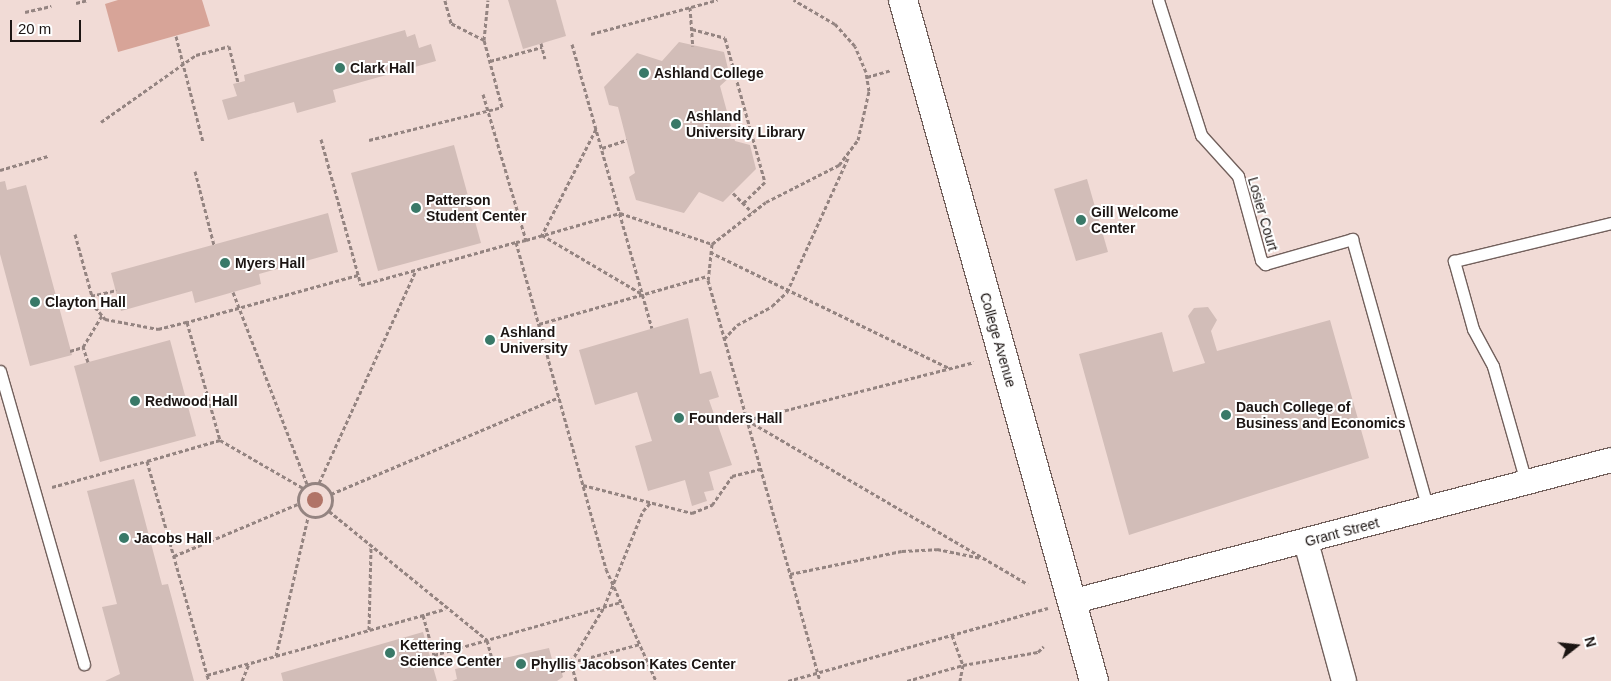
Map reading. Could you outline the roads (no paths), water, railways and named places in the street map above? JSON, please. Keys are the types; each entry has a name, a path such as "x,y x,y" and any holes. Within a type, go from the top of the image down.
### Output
{"street":[{"name":"College Avenue","path":"903,0 1094,681"},
{"name":"Grant Street","path":"1071,602 1306,542 1611,460"},
{"path":"1306,542 1344,681"}],"lane":[{"name":"Losier Court","path":"1158,0 1201,135 1238,176 1261,260 1265,264 1352,240 1428,509"},
{"path":"1526,482 1494,366 1473,329 1454,261 1611,223"},
{"path":"0,371 84,664"}],"place":[{"name":"Clark Hall","path":"340,68"},
{"name":"Ashland College","path":"644,73"},
{"name":"Ashland University Library","path":"676,124"},
{"name":"Patterson Student Center","path":"416,208"},
{"name":"Gill Welcome Center","path":"1081,220"},
{"name":"Myers Hall","path":"225,263"},
{"name":"Clayton Hall","path":"35,302"},
{"name":"Ashland University","path":"490,340"},
{"name":"Redwood Hall","path":"135,401"},
{"name":"Dauch College of Business and Economics","path":"1226,415"},
{"name":"Founders Hall","path":"679,418"},
{"name":"Jacobs Hall","path":"124,538"},
{"name":"Kettering Science Center","path":"390,653"},
{"name":"Phyllis Jacobson Kates Center","path":"521,664"}]}
